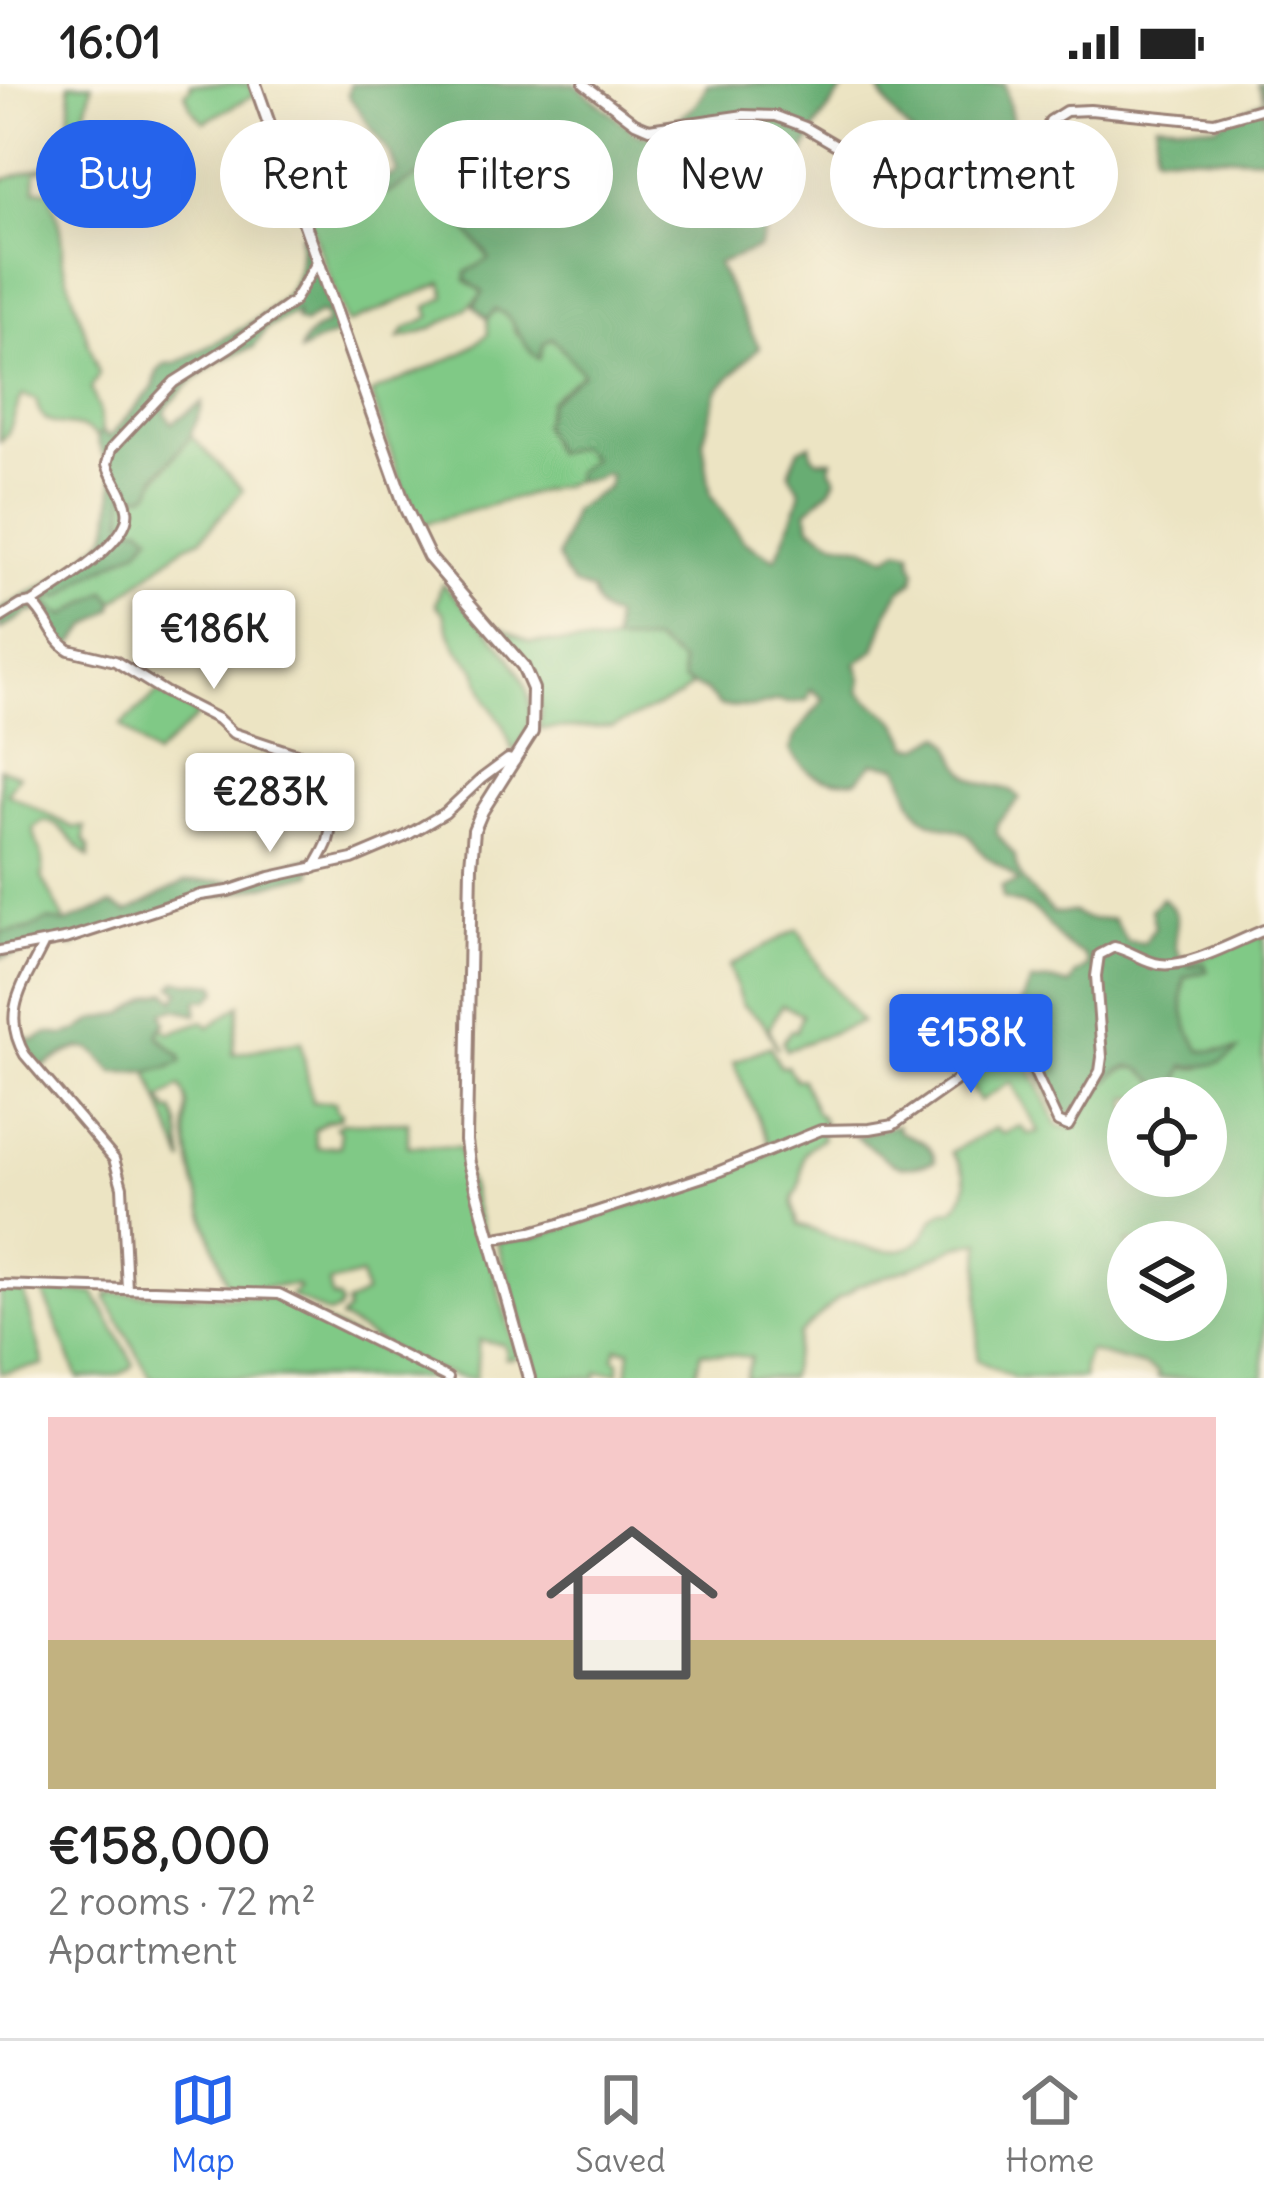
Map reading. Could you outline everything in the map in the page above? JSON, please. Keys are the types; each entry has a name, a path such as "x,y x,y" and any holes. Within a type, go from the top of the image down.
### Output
{"main road":[{"path":"255,84 404,504 429,556 523,666 532,683 532,733 477,821 471,865 466,1141 529,1378"}],"street":[{"path":"584,84 634,123 649,129 776,116 805,127 944,208 961,211 978,209 1021,182 1037,166 1050,121 1066,111 1214,122 1264,107"},
{"path":"0,618 82,569 116,539 127,525 127,508 107,464 111,449 174,382 293,302 318,261"},
{"path":"32,603 69,650 115,661 218,718 232,733 320,762 328,778 330,836 314,868"},
{"path":"0,951 44,944 201,895 352,860 446,813 503,761 516,761"},
{"path":"490,1239 545,1228 715,1173 821,1130 892,1125 985,1054 1002,1049 1031,1064 1058,1122 1069,1126 1100,1071 1099,955 1114,947 1155,964 1172,964 1264,930"},
{"path":"44,944 18,991 10,1025 25,1055 114,1159 122,1187 127,1289"},
{"path":"0,1285 279,1294 448,1378"}],"green space":[{"path":"69,84 92,84 83,120 69,120"},
{"path":"190,84 250,84 254,95 204,122 185,93"},
{"path":"350,84 575,84 637,133 637,228 766,228 759,248 717,264 759,347 717,391 703,441 711,496 744,541 775,559 800,495 789,473 799,449 810,444 818,460 832,460 830,468 836,478 807,511 810,526 834,541 887,557 899,549 911,552 916,571 890,607 875,650 856,663 859,691 894,720 909,746 921,747 942,735 968,775 1020,799 997,823 997,834 1015,856 1023,880 1053,913 1113,919 1127,941 1144,943 1155,927 1151,910 1162,898 1170,905 1177,917 1178,952 1188,966 1205,964 1207,971 1185,977 1183,1006 1191,1034 1201,1051 1238,1050 1213,1064 1184,1066 1180,1077 1150,1077 1136,1068 1123,1069 1107,1077 1092,1101 1063,1114 1032,1060 1012,1050 1010,1033 1031,982 1070,985 1089,966 1084,955 1063,942 1037,912 1003,899 1001,887 1018,882 966,834 924,818 898,766 873,763 857,780 846,781 818,777 803,767 790,750 796,734 824,699 811,689 807,700 720,706 704,690 683,681 681,662 654,642 614,642 614,617 599,608 592,591 574,585 558,557 573,510 608,487 610,475 576,481 574,473 592,459 578,447 554,453 542,425 550,401 583,373 552,338 544,343 539,359 508,317 495,310 487,319 474,306 483,292 466,280 467,272 489,259 464,228 613,228 613,120 414,120 414,179 390,192 390,176 397,172 390,155 390,120 366,120 348,95"},
{"path":"707,84 847,84 806,149 806,120 677,120"},
{"path":"878,84 1005,84 1012,120 899,120"},
{"path":"1264,100 1264,158 1155,154 1156,122 1215,126"},
{"path":"36,169 36,228 60,228 63,263 99,374 91,389 102,432 97,437 88,430 52,423 36,400 23,395 0,442 0,181"},
{"path":"414,178 414,228 466,228 490,259 467,281 483,292 476,300 433,327 399,338 405,329 430,317 427,307 446,297 442,283 347,324 312,228 390,228 390,191"},
{"path":"300,235 340,334 300,352 310,335 326,325 326,315 319,313 304,324 296,320 297,312 266,329 254,347 219,361 187,386 165,413 172,423 202,403 191,436 157,476 151,491 125,493 124,520 129,528 141,526 151,534 138,549 62,597 47,597 54,609 67,615 106,591 113,609 88,626 70,647 40,607 0,630 0,610 66,574 106,536 113,476 97,437 102,432 109,437 153,388 165,364 220,340 279,301 296,278"},
{"path":"495,310 509,318 516,334 544,343 552,338 584,373 550,401 578,447 593,460 575,473 576,481 420,525 371,393 463,353 488,334 487,319"},
{"path":"191,436 243,490 201,539 186,545 114,602 111,597 90,600 60,615 47,596 62,597 138,549 151,535 126,522 125,493 144,495"},
{"path":"442,583 495,639 524,683 530,706 527,729 513,752 476,670 458,650 436,604"},
{"path":"497,626 530,642 654,642 681,662 683,681 692,686 613,727 539,729 537,684 518,650"},
{"path":"159,692 199,715 155,756 121,725"},
{"path":"0,768 19,775 7,793 74,828 85,827 89,857 52,823 44,821 34,828 42,877 66,923 0,934"},
{"path":"311,858 312,874 197,899 80,939 75,946 68,941 0,958 3,932 26,930 48,920 66,923 112,904 127,912 186,881 246,879 259,870"},
{"path":"798,929 823,973 861,1022 786,1050 783,1042 791,1030 796,1031 802,1014 782,1005 769,1028 778,1049 762,1020 742,1005 729,966"},
{"path":"1264,934 1264,1378 1158,1378 1158,1373 1145,1366 1089,1351 1084,1378 1015,1378 977,1360 981,1242 957,1246 840,1297 799,1335 789,1378 745,1378 751,1357 701,1352 695,1378 627,1378 630,1350 617,1348 614,1358 619,1361 619,1373 537,1378 497,1241 537,1237 729,1173 773,1152 733,1062 770,1046 780,1067 787,1066 796,1080 802,1079 826,1127 819,1128 823,1138 808,1149 803,1160 793,1199 798,1225 839,1240 885,1250 912,1246 934,1218 953,1210 963,1195 964,1174 951,1152 995,1128 1003,1134 1020,1126 1028,1134 1039,1132 1011,1082 980,1101 964,1077 986,1058 1000,1054 1028,1064 1058,1126 1077,1124 1084,1103 1107,1082 1107,1197 1227,1197 1227,1077 1112,1077 1133,1068 1201,1068 1221,1049 1201,1051 1183,1006 1185,977 1206,971 1186,964"},
{"path":"177,981 216,984 218,991 207,1001 197,1001 197,1014 176,1009 163,1012 166,1024 158,1036 181,1056 182,1062 174,1065 114,1072 85,1048 43,1067 18,1039 32,1041 48,1033 78,1031 94,1020 125,1013 167,992 175,1000 180,991 172,986"},
{"path":"240,1005 233,1054 301,1041 312,1102 335,1102 341,1113 340,1118 314,1130 317,1148 340,1146 336,1127 342,1123 408,1122 408,1146 459,1147 517,1356 505,1358 502,1344 479,1340 476,1378 440,1372 405,1357 340,1319 347,1304 365,1294 361,1275 329,1283 332,1298 341,1305 328,1314 290,1295 299,1289 297,1285 229,1289 193,1171 186,1098 180,1086 161,1099 179,1124 184,1163 148,1072 171,1067 181,1056 158,1036 159,1031 164,1028 170,1033 203,1021 209,1027"},
{"path":"897,1125 898,1131 925,1144 935,1161 900,1166 855,1136"},
{"path":"0,1291 24,1292 44,1365 0,1373"},
{"path":"43,1291 94,1293 134,1364 130,1369 118,1375 78,1378"},
{"path":"109,1293 275,1297 437,1378 151,1378 106,1298"}]}
